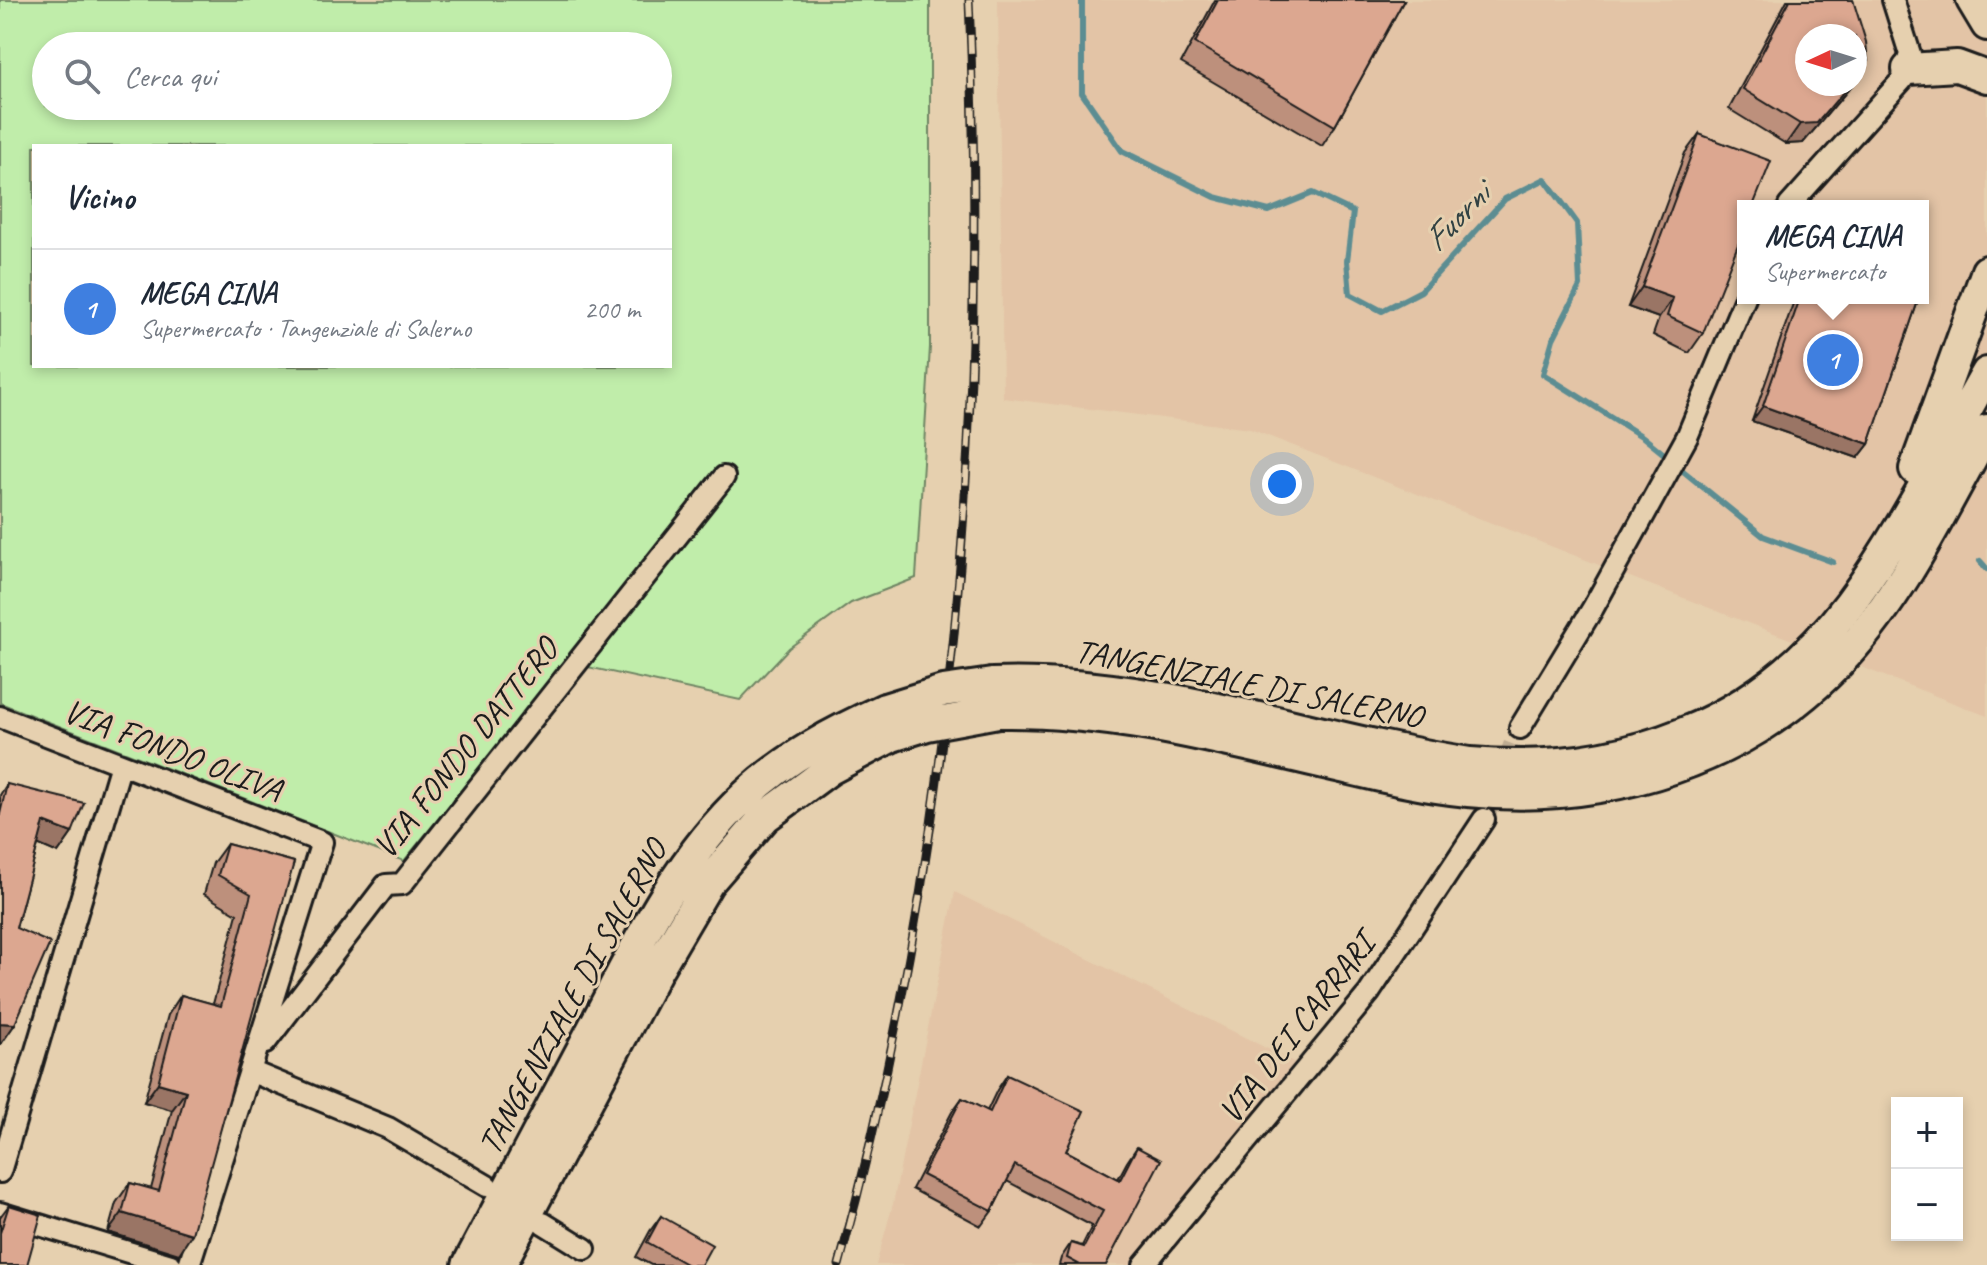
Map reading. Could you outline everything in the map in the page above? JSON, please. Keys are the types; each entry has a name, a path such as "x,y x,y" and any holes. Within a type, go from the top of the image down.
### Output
{"highway":[{"path":"1972,0 1987,25"},
{"path":"1908,69 1957,66 1987,77"},
{"path":"1889,542 1987,271"},
{"name":"TANGENZIALE DI SALERNO","path":"468,1265 631,956 701,845 746,795 784,764 844,728 888,723 927,725 1034,682 1114,689 1470,763 1515,767 1572,764 1638,751 1744,703 1813,646 1850,603 1889,542 1987,373"},
{"name":"TANGENZIALE DI SALERNO","path":"995,698 1050,711 1138,722 1390,778 1468,791 1530,794 1575,792 1666,772 1755,729 1811,688 1846,656 1911,565 1987,430"},
{"path":"1911,565 1987,463"},
{"name":"TANGENZIALE DI SALERNO","path":"500,1265 657,970 708,883 765,817 888,723"}],"street":[{"path":"1795,200 1894,92 1908,69 1906,36 1893,0"},
{"path":"1520,728 1687,437 1742,304"},
{"name":"VIA FONDO DATTERO","path":"253,1063 386,885 402,884 724,477"},
{"name":"VIA FONDO OLIVA","path":"0,717 322,842"},
{"path":"0,1172 121,764"},
{"name":"VIA DEI CARRARI","path":"1144,1265 1369,993 1484,819"},
{"name":"VIA FONDO DATTERO","path":"189,1265 322,842"},
{"path":"253,1063 388,1128 487,1186"},
{"path":"0,1213 171,1265"},
{"path":"543,1223 585,1249"}],"shaded area":[{"path":"998,0 1987,0 1987,716 1250,429 1003,398"},
{"path":"955,892 1316,1073 1145,1265 876,1265 893,1204"}],"green space":[{"path":"0,0 930,0 930,347 916,578 851,603 789,648 740,700 565,662 404,861 0,703"}],"building":[{"path":"1218,0 1404,0 1335,126 1195,43"},
{"path":"1790,0 1853,0 1860,24 1795,24 1795,96 1840,96 1817,123 1800,124 1743,89"},
{"path":"1699,134 1771,161 1755,200 1737,200 1737,247 1703,333 1667,316 1673,298 1642,287"},
{"path":"1798,304 1917,304 1869,444 1763,406"},
{"path":"7,784 84,803 72,833 44,822 16,928 50,943 15,1024 0,1023 0,814"},
{"path":"227,844 294,862 192,1234 122,1213 130,1183 159,1191 186,1091 158,1083 181,995 221,1006 251,894 218,875"},
{"path":"1007,1075 1084,1111 1066,1151 1120,1180 1137,1147 1161,1160 1106,1265 1080,1265 1067,1258 1071,1243 1084,1247 1103,1211 1015,1165 992,1211 922,1175 962,1098 990,1112"},
{"path":"9,1205 41,1215 27,1265 0,1265 0,1233"},
{"path":"661,1216 712,1245 701,1265 688,1265 647,1242"}],"waterway":[{"name":"Fuorni","path":"1082,0 1082,93 1122,151 1215,197 1269,211 1313,193 1353,212 1347,261 1350,294 1382,311 1421,291 1505,199 1545,179 1577,223 1580,286 1553,339 1543,374 1643,437 1669,458"},
{"name":"Fuorni","path":"1677,466 1763,536 1833,562"},
{"name":"Fuorni","path":"1980,561 1987,569"}],"tunnel":[{"path":"1484,819 1520,728"}],"railway":[{"path":"839,1265 878,1110 910,954 935,796 954,637 966,478 973,319 974,159 969,0"}],"place":[{"name":"MEGA CINA","path":"1833,360"}]}
